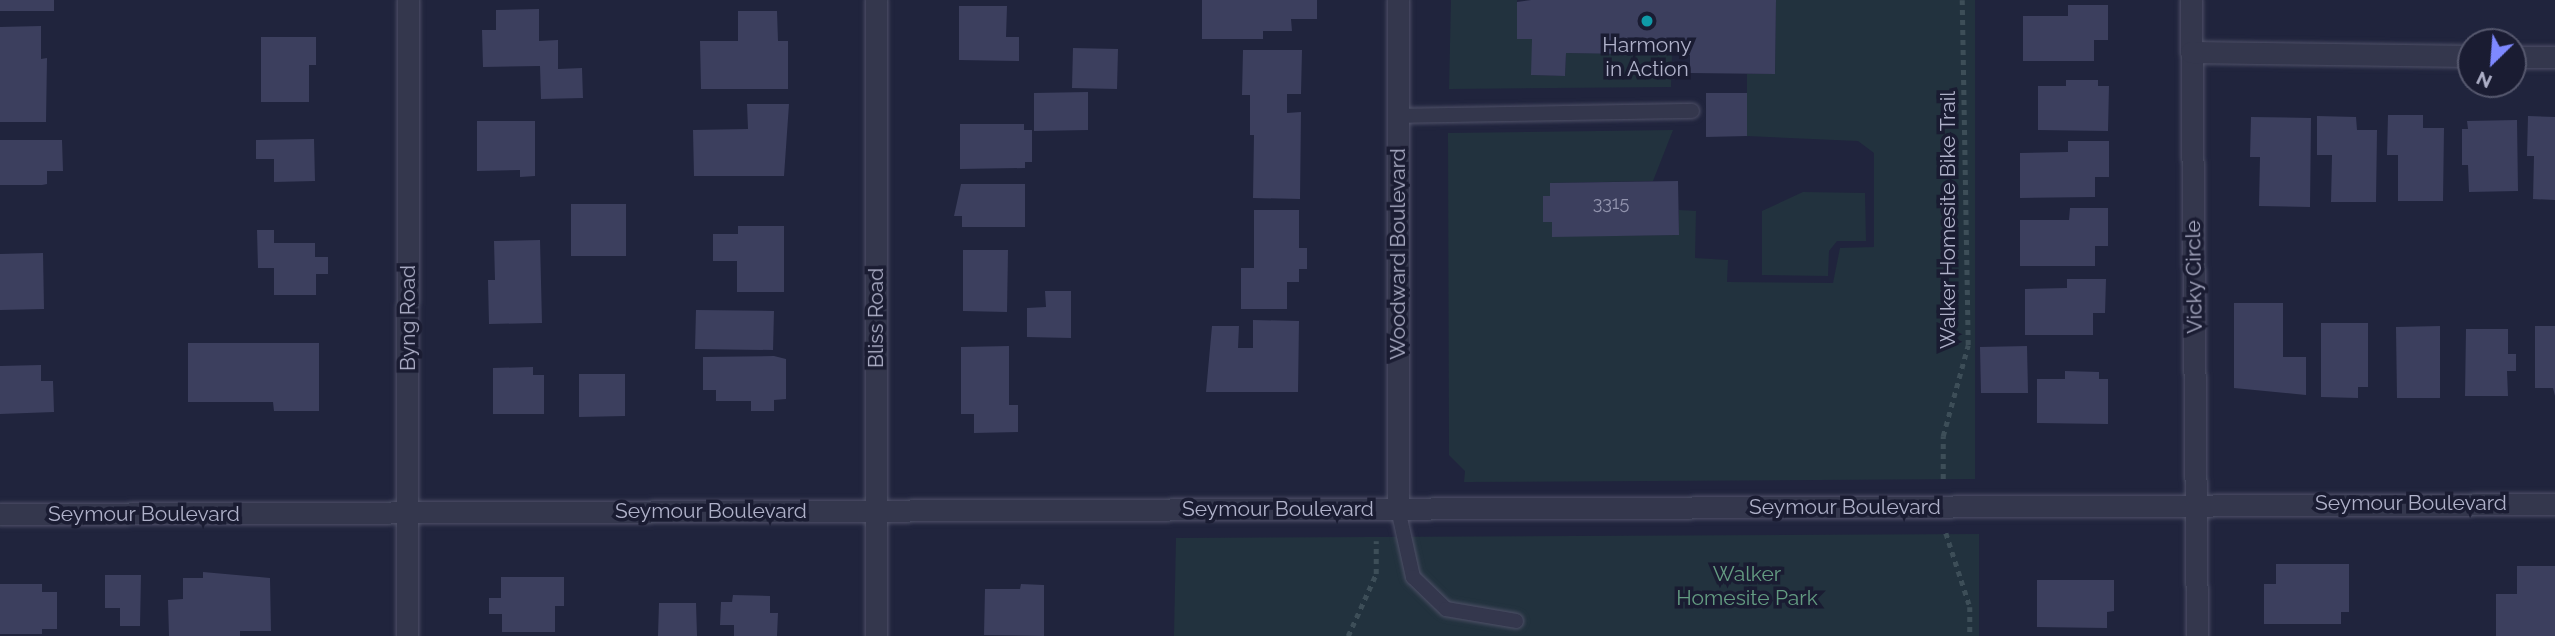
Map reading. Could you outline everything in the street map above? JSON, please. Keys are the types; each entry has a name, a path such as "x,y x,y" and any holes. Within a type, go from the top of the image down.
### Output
{"street":[{"name":"Byng Road","path":"407,636 408,0"},
{"name":"Bliss Road","path":"876,0 876,636"},
{"name":"Woodward Boulevard","path":"1398,0 1398,509"},
{"name":"Vicky Circle","path":"2191,0 2197,636"},
{"path":"2192,52 2457,56"},
{"path":"2527,57 2555,57"},
{"name":"Seymour Boulevard","path":"0,514 1398,509 2197,502 2555,504"}],"lane":[{"path":"1398,116 1692,111"},
{"path":"1398,509 1413,577 1446,609 1516,621"}],"path":[{"name":"Walker Homesite Bike Trail","path":"1944,479 1943,436 1968,345 1962,0"},
{"path":"1945,528 1947,547 1970,607 1970,636"},
{"path":"1348,636 1376,574 1376,532"}],"green space":[{"path":"1451,0 1517,0 1517,39 1532,39 1532,75 1565,76 1566,53 1672,54 1671,87 1449,89"},
{"path":"1776,0 1975,0 1975,479 1464,482 1465,471 1449,455 1448,133 1673,130 1653,181 1550,183 1550,196 1543,197 1543,221 1552,222 1553,236 1679,235 1679,210 1696,211 1695,258 1728,260 1727,282 1833,283 1840,248 1874,247 1874,153 1858,141 1747,136 1747,74 1775,74"},
{"path":"1803,192 1865,193 1866,241 1837,241 1829,251 1828,276 1762,275 1762,211"},
{"name":"Walker Homesite Park","path":"1979,534 1979,636 1174,636 1176,538"}],"building":[{"path":"0,0 54,0 54,11 0,11"},
{"path":"1202,0 1317,0 1317,19 1291,19 1292,31 1263,31 1263,39 1202,39"},
{"name":"Harmony in Action","path":"1776,0 1775,74 1690,73 1690,55 1566,53 1565,76 1531,75 1532,39 1517,39 1517,2"},
{"path":"2068,5 2108,5 2108,40 2094,40 2094,61 2023,61 2023,16 2068,16"},
{"path":"959,6 1007,6 1006,37 1019,37 1019,61 959,60"},
{"path":"539,9 539,41 558,40 558,69 582,68 583,98 541,99 540,66 483,67 482,30 496,30 496,10"},
{"path":"738,11 777,11 778,41 788,41 788,89 701,89 700,41 738,41"},
{"path":"41,26 41,59 47,58 46,122 0,122 0,27"},
{"path":"261,37 316,37 316,65 309,65 309,102 261,102"},
{"path":"1073,48 1118,49 1117,89 1072,88"},
{"path":"1243,50 1302,50 1301,94 1287,94 1287,113 1301,112 1300,199 1253,198 1254,135 1250,135 1250,95 1242,95"},
{"path":"2066,80 2098,80 2098,86 2109,86 2108,131 2038,130 2038,86 2066,86"},
{"path":"1088,92 1088,130 1034,131 1034,93"},
{"path":"1706,93 1747,93 1747,136 1706,137"},
{"path":"747,104 789,104 784,176 694,176 693,130 748,129"},
{"path":"2388,115 2423,115 2423,128 2444,128 2443,201 2398,201 2398,155 2387,155"},
{"path":"2317,116 2356,117 2357,130 2377,130 2376,202 2331,202 2332,155 2317,155"},
{"path":"2528,116 2555,117 2555,200 2533,199 2534,156 2527,156"},
{"path":"2251,117 2311,118 2310,207 2259,206 2260,157 2250,157"},
{"path":"2517,120 2518,191 2469,192 2468,165 2462,165 2462,129 2468,129 2467,121"},
{"path":"477,121 535,121 535,176 520,177 520,170 477,171"},
{"path":"960,124 1024,124 1024,130 1032,130 1032,162 1025,162 1025,168 960,169"},
{"path":"314,139 315,181 274,182 274,159 256,159 256,140"},
{"path":"0,140 62,140 63,171 47,171 47,184 0,185"},
{"path":"2068,141 2109,141 2109,177 2095,177 2095,197 2020,198 2020,153 2068,152"},
{"path":"1678,181 1679,235 1552,237 1552,222 1543,222 1543,196 1550,196 1550,183"},
{"path":"961,184 1025,184 1025,227 962,227 962,216 954,216"},
{"path":"571,204 626,204 626,256 571,256"},
{"path":"2070,208 2108,208 2108,246 2095,246 2095,266 2020,266 2020,220 2069,220"},
{"path":"1254,210 1299,210 1299,248 1307,248 1307,269 1299,269 1299,282 1287,282 1287,309 1241,309 1241,268 1254,268"},
{"path":"738,226 784,226 784,292 737,292 737,261 713,261 713,234 738,234"},
{"path":"257,230 274,230 274,243 315,243 315,257 328,257 328,274 316,274 316,295 274,295 274,268 258,268"},
{"path":"540,240 542,323 489,324 488,280 495,280 494,241"},
{"path":"963,250 1008,250 1007,312 963,311"},
{"path":"43,253 44,309 0,310 0,254"},
{"path":"2067,279 2106,279 2105,313 2093,313 2093,335 2025,335 2025,289 2067,288"},
{"path":"1045,291 1071,291 1071,338 1027,337 1027,308 1046,307"},
{"path":"2234,303 2283,303 2283,357 2306,357 2306,395 2234,388"},
{"path":"696,310 774,311 773,350 695,349"},
{"path":"1253,320 1299,321 1298,392 1206,392 1212,326 1239,326 1238,348 1253,348"},
{"path":"2321,323 2368,323 2368,387 2358,387 2358,398 2321,397"},
{"path":"2440,326 2440,398 2397,398 2396,327"},
{"path":"2535,326 2555,326 2555,396 2553,388 2535,388"},
{"path":"2466,329 2508,329 2508,354 2516,354 2516,371 2507,371 2508,396 2465,396"},
{"path":"188,343 319,343 319,411 274,411 273,402 188,402"},
{"path":"1009,346 1009,405 1018,405 1018,432 974,433 974,414 961,414 961,347"},
{"path":"2027,346 2028,393 1981,393 1980,347"},
{"path":"774,356 786,359 786,399 774,400 774,411 751,411 751,401 716,401 716,390 703,390 703,357"},
{"path":"41,365 41,381 53,381 54,412 0,414 0,366"},
{"path":"533,367 533,375 544,375 544,414 493,414 493,368"},
{"path":"2065,371 2099,372 2099,379 2108,379 2108,424 2037,423 2037,379 2065,379"},
{"path":"579,374 625,374 625,416 579,417"},
{"path":"2276,564 2349,564 2349,612 2341,612 2341,624 2264,624 2264,584 2276,584"},
{"path":"2517,566 2555,566 2555,636 2496,636 2496,594 2517,594"},
{"path":"203,572 270,578 271,631 240,631 240,636 169,636 168,600 183,599 183,578 203,578"},
{"path":"105,575 141,575 140,626 120,626 120,608 105,608"},
{"path":"501,577 564,577 564,606 555,606 555,632 502,632 502,614 489,614 489,598 501,598"},
{"path":"2037,580 2114,580 2114,611 2107,612 2107,628 2037,627"},
{"path":"0,584 42,584 42,592 57,592 57,629 42,629 42,634 0,634"},
{"path":"1021,584 1044,585 1044,636 984,635 985,589 1020,589"},
{"path":"733,595 770,596 770,613 778,613 777,636 734,636 734,625 720,625 721,602 732,602"},
{"path":"659,603 696,603 697,636 658,636"}],"place":[{"name":"Harmony in Action","path":"1647,21"}]}
